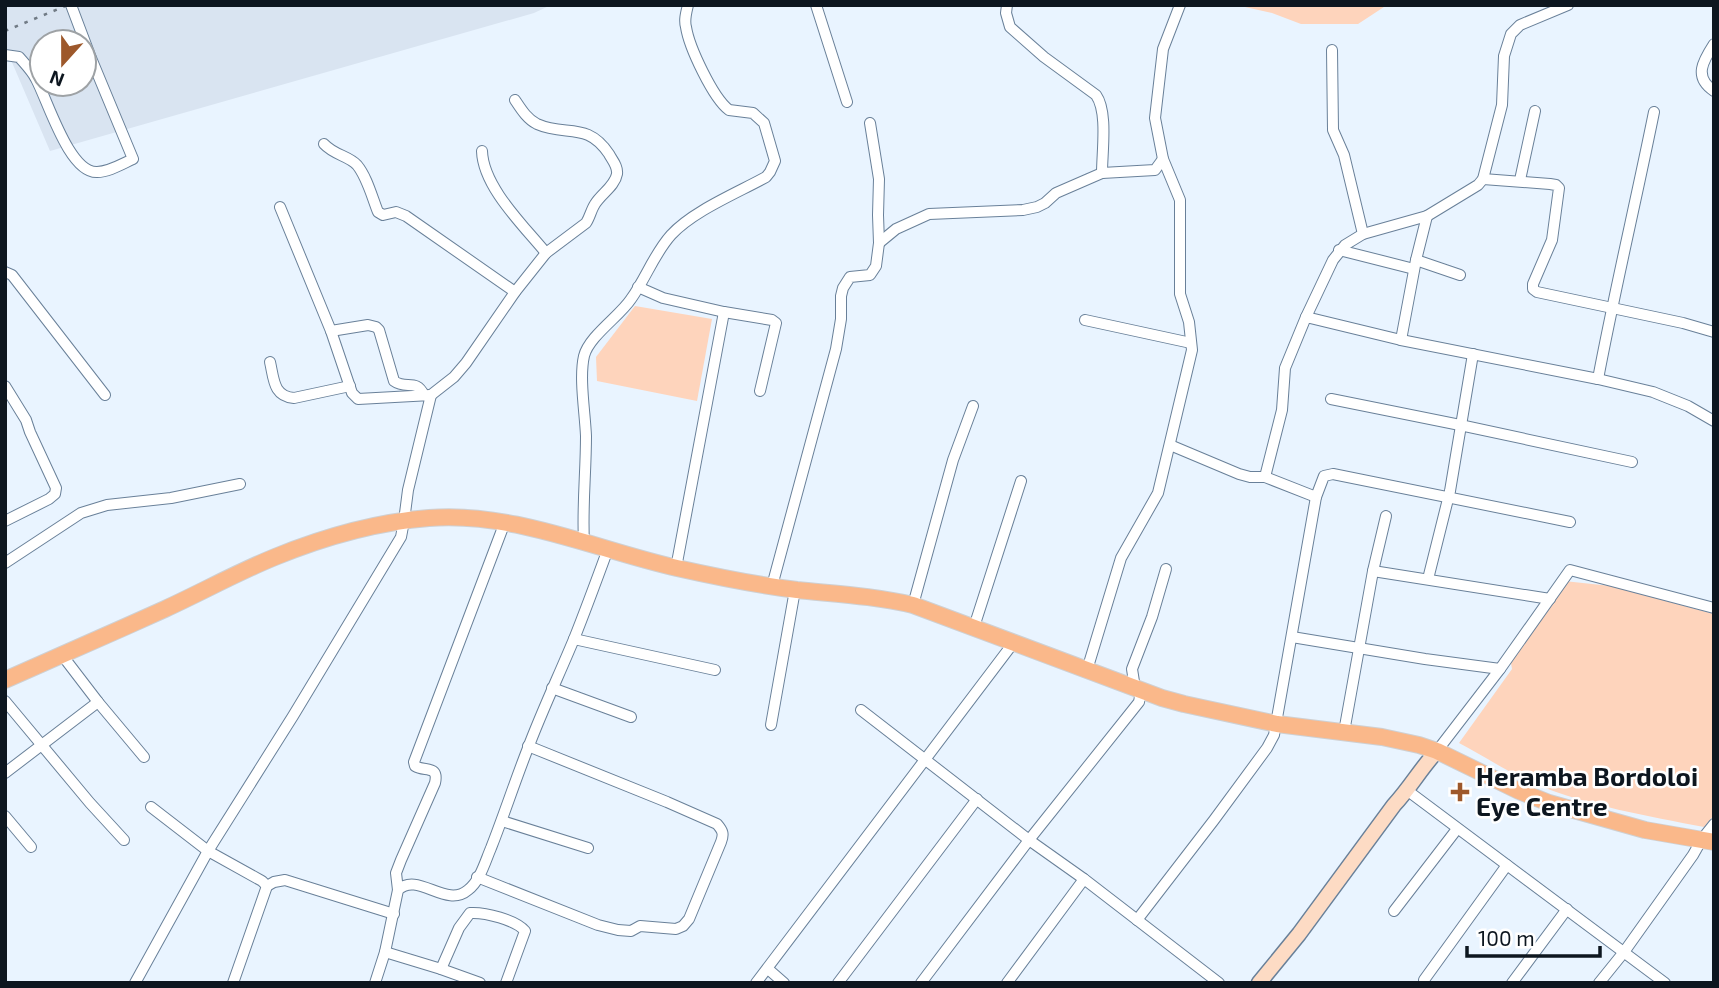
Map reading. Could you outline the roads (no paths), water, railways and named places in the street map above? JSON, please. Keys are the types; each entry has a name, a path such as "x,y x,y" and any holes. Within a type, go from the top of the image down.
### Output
{"main road":[{"path":"5,680 275,557 340,535 404,521 466,517 505,522 676,568 795,590 879,598 913,605 1184,704 1277,723 1402,740 1437,751 1549,803 1645,830 1708,840"}],"street":[{"path":"5,55 19,57 35,77 72,156 84,169 96,173 133,159 71,5"},
{"path":"584,543 585,354 602,330 631,299 678,228 697,214 766,177 775,161 767,130 759,117 753,113 729,110 715,94 687,32 685,24 688,5"},
{"path":"816,5 847,102"},
{"path":"1007,5 1010,27 1101,101 1102,173"},
{"path":"1087,670 1121,558 1158,494 1192,351 1189,322 1180,294 1180,200 1163,159 1155,118 1163,49 1180,5"},
{"path":"1265,477 1282,410 1285,368 1306,317 1339,250 1363,234 1427,216 1478,184 1483,178 1502,105 1504,56 1511,34 1520,25 1568,5"},
{"path":"1714,44 1702,62 1702,79 1709,89 1714,91"},
{"path":"1332,50 1333,130 1345,155 1363,234"},
{"path":"280,207 331,331 352,393 358,399 428,395 454,377 466,363 515,292 546,253 586,223 593,206 614,183 617,174 616,165 604,146 593,136 540,125 528,118 515,100"},
{"path":"1520,180 1535,111"},
{"path":"1598,379 1654,112"},
{"path":"772,586 836,349 843,288 850,278 857,275 866,277 876,266 879,243 879,179 870,124"},
{"path":"324,144 356,164 378,212 383,215 396,212 406,216 515,292"},
{"path":"482,151 482,160 490,181 500,197 546,253"},
{"path":"879,243 896,229 929,214 1037,207 1056,192 1102,173 1155,170 1163,159"},
{"path":"1483,178 1520,180 1556,185 1559,188 1552,240 1533,289 1542,294 1611,307 1714,332"},
{"path":"1401,340 1427,216"},
{"path":"1339,250 1460,275"},
{"path":"5,272 12,275 105,395"},
{"path":"638,287 663,298 776,323 760,391"},
{"path":"676,568 724,312"},
{"path":"1306,317 1401,340 1598,379 1664,396 1714,421"},
{"path":"1085,320 1191,343"},
{"path":"331,331 368,325 376,327 394,381 401,385 421,388 428,395"},
{"path":"1428,579 1448,498 1473,354"},
{"path":"270,362 276,389 286,397 294,398 350,386"},
{"path":"5,386 26,420 56,488 55,494 49,499 5,521"},
{"path":"135,983 208,852 401,537 428,395"},
{"path":"1331,399 1632,462"},
{"path":"913,605 953,460 973,406"},
{"path":"1170,445 1239,474 1265,477 1316,497"},
{"path":"1137,920 1268,748 1274,735 1316,497 1324,475 1333,474 1570,522"},
{"path":"974,627 1021,481"},
{"path":"5,563 81,513 107,505 172,498 240,484"},
{"path":"1344,732 1373,571 1386,516"},
{"path":"375,983 394,914 398,890 396,873 435,783 435,772 415,766 414,762 505,522"},
{"path":"398,890 404,885 412,884 457,896 471,888 483,868 502,821 528,746 574,639 608,549"},
{"path":"921,983 1139,702 1132,669 1152,617 1166,569"},
{"path":"1259,983 1500,669 1570,570 1714,608"},
{"path":"1373,571 1550,599"},
{"path":"771,725 795,590"},
{"path":"1292,637 1500,669"},
{"path":"574,639 715,670"},
{"path":"757,983 1014,642"},
{"path":"62,655 144,757"},
{"path":"552,688 631,717"},
{"path":"5,701 124,840"},
{"path":"5,773 98,702"},
{"path":"861,710 1219,983"},
{"path":"477,877 598,925 625,932 640,926 676,929 689,919 724,835 717,824 528,746"},
{"path":"1408,791 1665,983"},
{"path":"838,983 977,799"},
{"path":"151,807 208,852 256,877 267,886"},
{"path":"5,816 31,847"},
{"path":"502,821 588,848"},
{"path":"1600,983 1693,855 1708,840 1714,824"},
{"path":"1394,911 1457,829"},
{"path":"1424,980 1507,865"},
{"path":"1007,983 1084,879"},
{"path":"233,983 267,886 274,882 285,880 394,914"},
{"path":"1512,983 1567,909"},
{"path":"441,969 459,928 470,913 485,914 518,924 526,931 506,983"},
{"path":"385,952 480,983"},
{"path":"768,969 784,983"}],"railway":[{"path":"5,31 68,5"}],"place":[{"name":"Heramba Bordoloi Eye Centre","path":"1460,792"}]}
